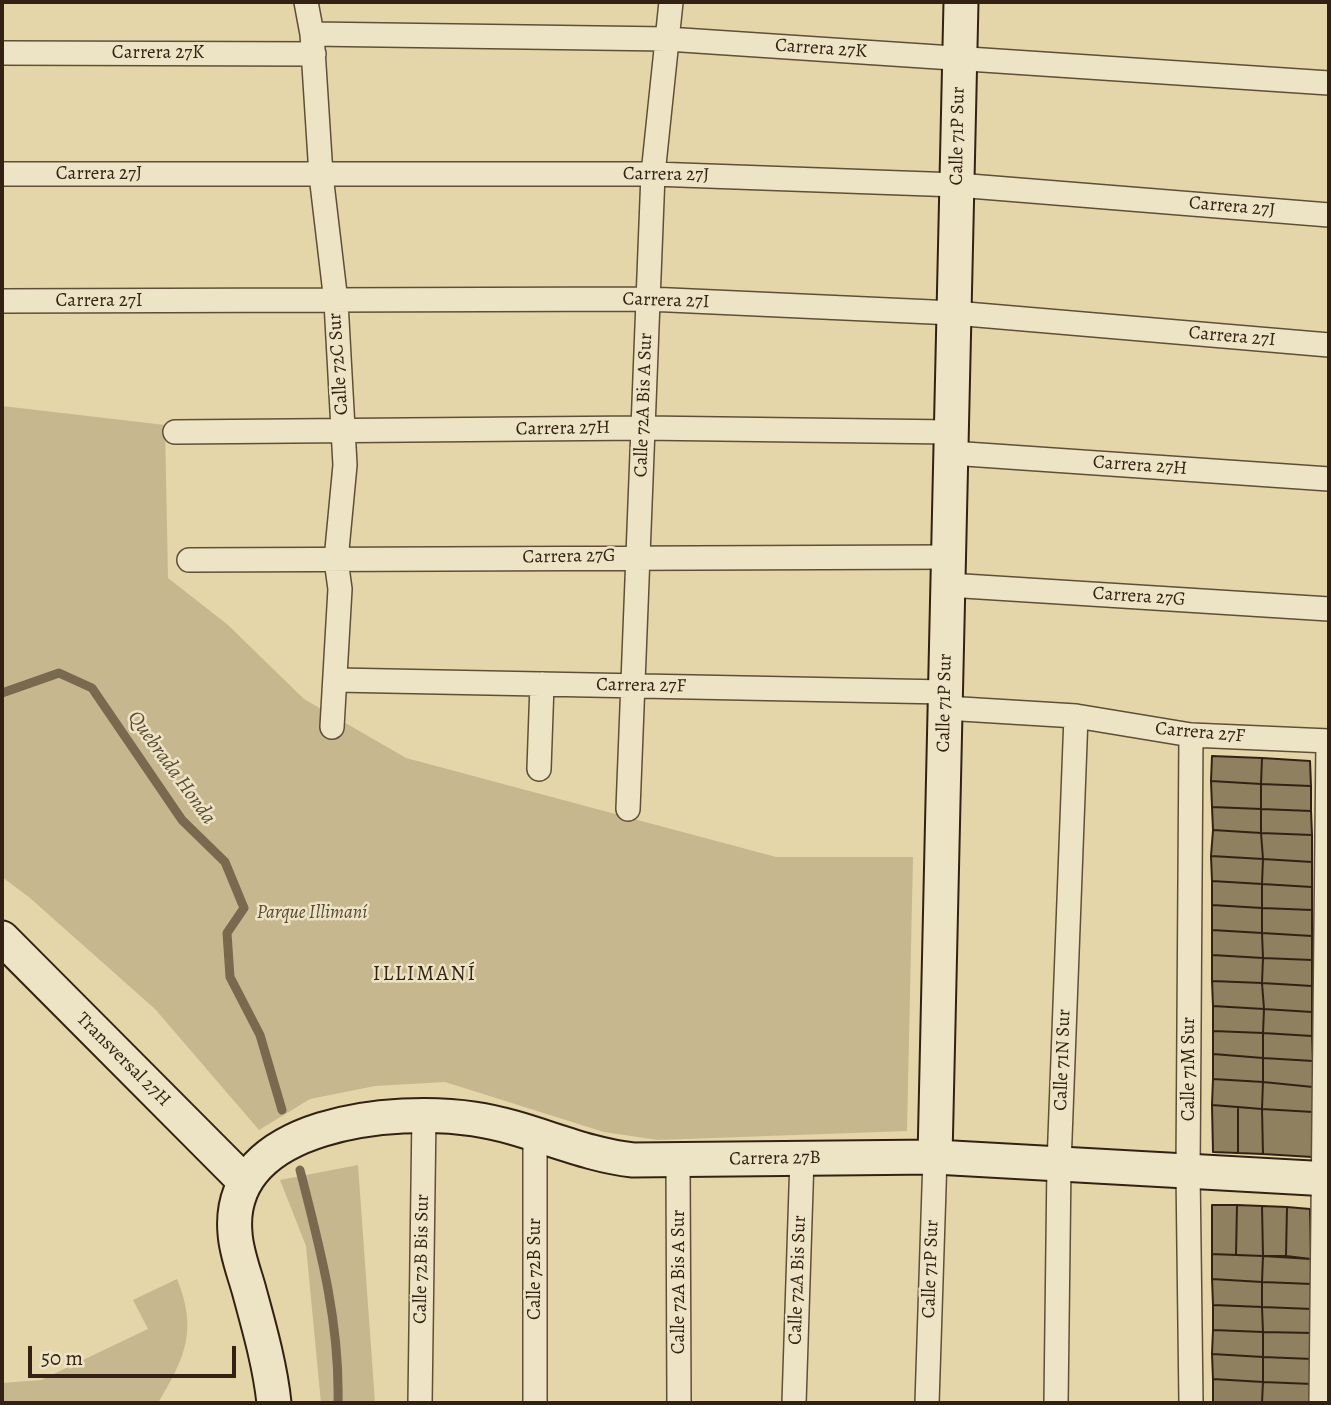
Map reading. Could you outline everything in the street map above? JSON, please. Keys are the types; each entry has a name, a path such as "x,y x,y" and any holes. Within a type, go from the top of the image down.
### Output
{"street":[{"name":"Calle 72C Sur","path":"306,2 313,44 321,175 336,302 344,431 345,466 337,560 340,589 337,680 332,727"},
{"name":"Calle 72A Bis A Sur","path":"628,809 653,174 671,2"},
{"name":"Calle 71P Sur","path":"927,1403 961,2"},
{"name":"Carrera 27K","path":"2,53 313,44 667,39 1329,83"},
{"name":"Carrera 27J","path":"2,174 653,174 957,185 1329,215"},
{"name":"Carrera 27I","path":"2,301 648,299 954,313 1329,345"},
{"name":"Carrera 27H","path":"175,432 643,428 951,442 1329,479"},
{"name":"Carrera 27G","path":"190,560 638,557 948,571 1329,609"},
{"name":"Carrera 27F","path":"337,680 633,686 945,700 1076,716 1191,735 1329,741"},
{"path":"539,769 542,684"},
{"name":"Calle 71N Sur","path":"1056,1403 1059,1164 1076,716"},
{"name":"Calle 71M Sur","path":"1191,735 1188,1171 1191,1403"},
{"path":"1321,1403 1326,1179 1329,741"},
{"name":"Transversal 27H","path":"2,938 245,1182"},
{"name":"Carrera 27B","path":"245,1182 254,1170 281,1148 328,1127 424,1114 477,1119 611,1157 678,1161 935,1157 1326,1179"},
{"name":"Calle 72B Bis Sur","path":"420,1403 424,1114"},
{"name":"Calle 72B Sur","path":"535,1135 535,1403"},
{"name":"Calle 72A Bis Sur","path":"794,1403 802,1158"},
{"name":"Calle 72A Bis A Sur","path":"678,1161 679,1403"},
{"path":"245,1182 236,1208 234,1233 260,1330 274,1403"}],"green space":[{"name":"Parque Illimaní","path":"2,406 165,425 168,578 228,625 304,699 406,758 776,857 913,857 907,1131 658,1140 604,1132 445,1082 375,1086 310,1099 259,1130 155,1009 30,898 2,877"},
{"path":"358,1165 375,1403 321,1403 306,1246 280,1180"},
{"path":"177,1279 187,1314 186,1343 175,1372 158,1403 2,1403 2,1383 41,1380 148,1329 133,1300"}],"building":[{"path":"1212,756 1262,758 1261,784 1211,781"},
{"path":"1262,758 1310,761 1311,786 1261,784"},
{"path":"1211,781 1261,784 1261,809 1212,807"},
{"path":"1261,784 1311,786 1311,811 1261,809"},
{"path":"1212,807 1261,809 1261,833 1213,830"},
{"path":"1261,809 1311,811 1312,835 1261,833"},
{"path":"1213,830 1261,833 1263,859 1211,856"},
{"path":"1261,833 1312,835 1312,862 1263,859"},
{"path":"1211,856 1263,859 1262,884 1212,881"},
{"path":"1263,859 1312,862 1312,887 1262,884"},
{"path":"1212,881 1262,884 1262,908 1212,905"},
{"path":"1262,884 1312,887 1312,910 1262,908"},
{"path":"1212,905 1262,908 1262,933 1212,930"},
{"path":"1262,908 1312,910 1312,936 1262,933"},
{"path":"1212,930 1262,933 1263,958 1212,955"},
{"path":"1262,933 1312,936 1312,960 1263,958"},
{"path":"1212,955 1263,958 1262,983 1212,981"},
{"path":"1263,958 1312,960 1312,986 1262,983"},
{"path":"1212,981 1262,983 1264,1009 1213,1006"},
{"path":"1262,983 1312,986 1312,1012 1264,1009"},
{"path":"1213,1006 1264,1009 1263,1033 1213,1031"},
{"path":"1264,1009 1312,1012 1312,1036 1263,1033"},
{"path":"1213,1031 1263,1033 1263,1058 1213,1054"},
{"path":"1263,1033 1312,1036 1313,1061 1263,1058"},
{"path":"1213,1054 1263,1058 1263,1082 1213,1079"},
{"path":"1263,1058 1313,1061 1313,1087 1263,1082"},
{"path":"1213,1079 1263,1082 1262,1109 1212,1105"},
{"path":"1263,1082 1313,1087 1313,1112 1262,1109"},
{"path":"1212,1105 1238,1107 1238,1153 1213,1152"},
{"path":"1238,1107 1262,1109 1263,1154 1238,1153"},
{"path":"1262,1109 1313,1112 1312,1157 1263,1154"},
{"path":"1212,1205 1237,1205 1236,1255 1212,1254"},
{"path":"1237,1205 1262,1206 1263,1256 1236,1255"},
{"path":"1262,1206 1287,1207 1286,1256 1263,1256"},
{"path":"1287,1207 1310,1209 1311,1259 1286,1256"},
{"path":"1212,1254 1263,1256 1262,1282 1212,1279"},
{"path":"1263,1256 1311,1259 1312,1284 1262,1282"},
{"path":"1212,1279 1262,1282 1262,1307 1213,1305"},
{"path":"1262,1282 1312,1284 1312,1309 1262,1307"},
{"path":"1213,1305 1262,1307 1263,1332 1213,1330"},
{"path":"1262,1307 1312,1309 1313,1333 1263,1332"},
{"path":"1213,1330 1263,1332 1263,1357 1212,1354"},
{"path":"1263,1332 1313,1333 1312,1359 1263,1357"},
{"path":"1212,1354 1263,1357 1263,1382 1213,1379"},
{"path":"1263,1357 1312,1359 1312,1384 1263,1382"},
{"path":"1213,1379 1263,1382 1262,1403 1213,1403"},
{"path":"1263,1382 1312,1384 1313,1403 1262,1403"}],"waterway":[{"name":"Quebrada Honda","path":"2,693 59,673 92,688 182,820 225,862 244,908 227,933 230,977 260,1035 282,1110"},
{"name":"Quebrada Honda","path":"300,1170 332,1314 338,1403"}],"district":[{"name":"ILLIMANÍ","path":"425,975"}]}
